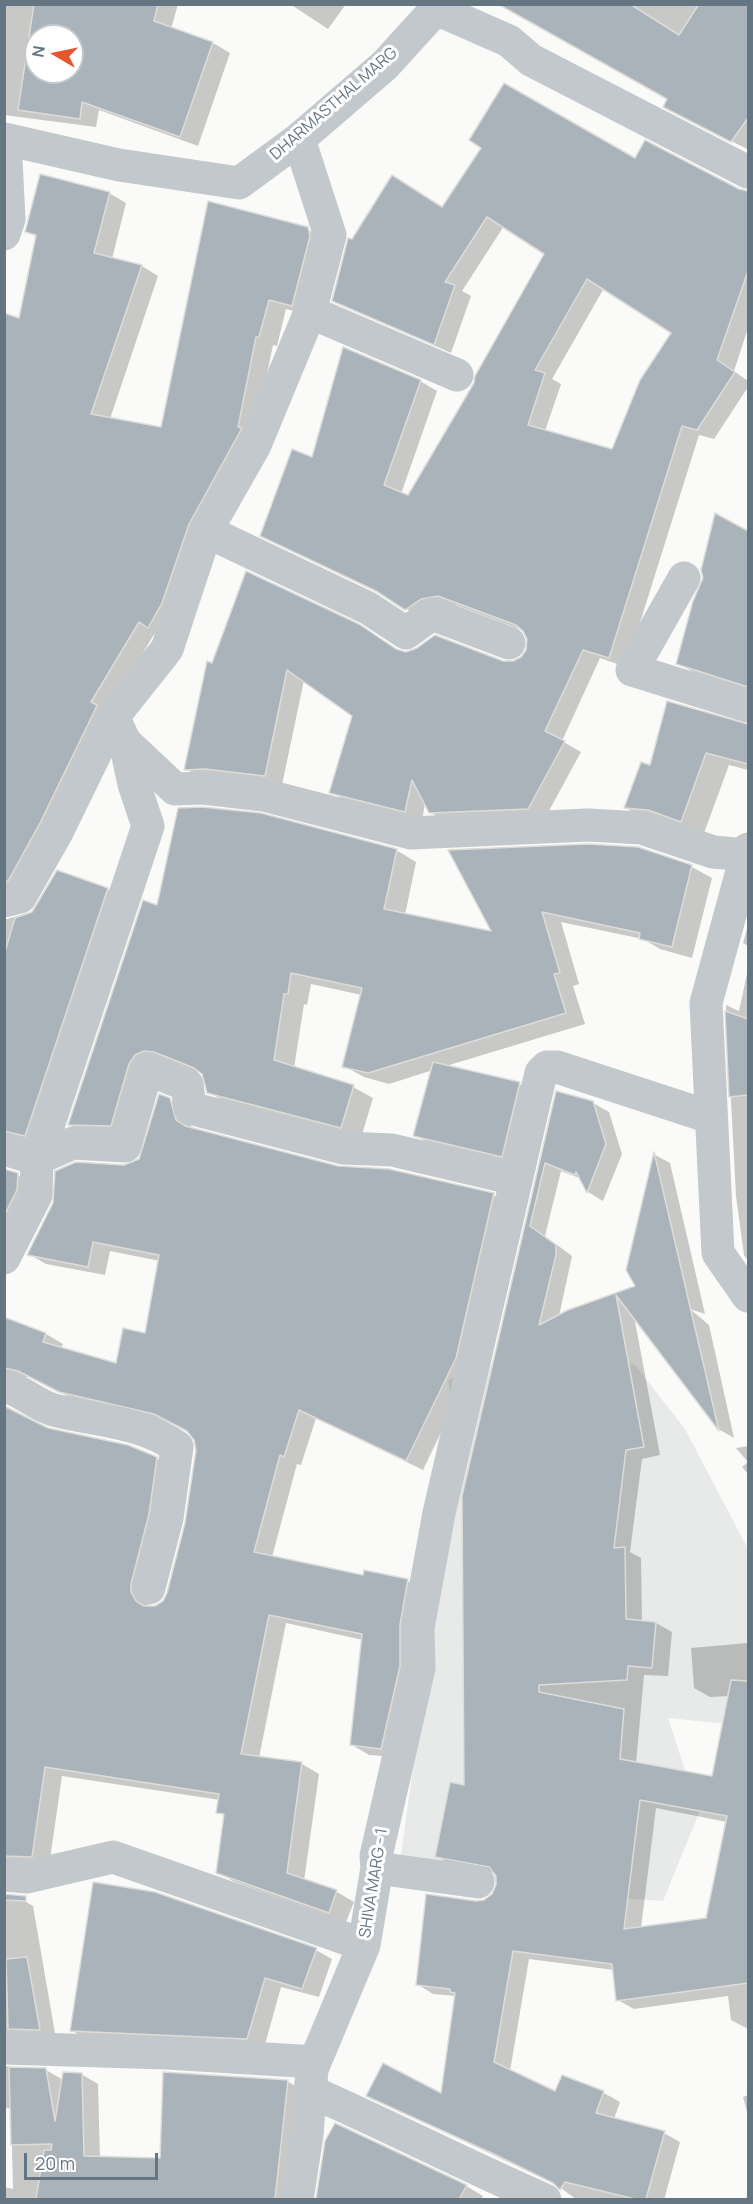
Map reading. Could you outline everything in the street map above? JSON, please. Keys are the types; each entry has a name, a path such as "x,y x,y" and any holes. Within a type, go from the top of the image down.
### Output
{"street":[{"name":"DHARMASTHAL MARG","path":"4,234 9,219 5,139 118,165 239,183 299,139 385,64 436,9 509,41 531,60 748,171"},
{"path":"4,901 20,897 167,649 206,531 255,445 310,312 330,235 299,139"},
{"path":"310,312 457,375"},
{"path":"206,531 368,608 405,633 432,614 508,643"},
{"path":"684,578 632,670 748,706"},
{"path":"119,730 174,789 203,788 264,795 411,833 588,825 642,828 713,852 747,852 706,1003 718,1253 748,1296"},
{"path":"4,1258 36,1195 37,1160 148,826 119,730"},
{"name":"SHIVA MARG - 1","path":"297,2199 308,2135 313,2077 364,1945 377,1868 375,1856 419,1668 418,1628 439,1513 541,1074 547,1066 557,1067 710,1117"},
{"path":"4,1149 37,1160 74,1143 125,1146 147,1069 187,1085 190,1108 343,1148 392,1150 515,1179"},
{"path":"4,1386 15,1388 33,1402 54,1410 152,1431 177,1447 167,1518 149,1588"},
{"path":"4,1875 27,1877 113,1857 364,1945"},
{"path":"377,1868 478,1882"},
{"path":"4,2048 167,2053 313,2077 390,2126 461,2164 544,2199"}],"shaded area":[{"path":"591,1352 635,1365 685,1429 748,1549 748,1726 668,1718 699,1813 663,1901 560,1894 400,1862 445,1533 454,1417 448,1380 503,1360"}],"building":[{"path":"34,4 158,4 154,21 213,42 180,137 82,102 80,119 18,110 24,70 24,84 84,84 84,24 31,24"},
{"path":"498,4 630,4 679,35 699,4 748,4 748,118 731,142 663,107 667,99"},
{"path":"504,83 635,158 645,140 739,189 748,191 748,271 717,360 735,372 697,430 682,426 609,658 583,650 545,731 565,741 528,809 429,813 412,780 405,812 329,793 352,716 287,670 265,776 205,769 184,770 207,661 212,663 246,571 359,624 396,649 406,652 417,648 435,635 503,661 513,661 521,657 526,650 527,639 516,625 438,596 421,599 405,610 376,591 260,536 292,449 312,457 343,347 421,380 384,485 408,495 474,383 475,376 544,254 487,217 445,282 455,285 434,345 332,301 348,238 352,239 392,175 442,207 481,148 469,140","holes":["587,279 671,333 640,380 612,449 528,425 545,373 535,370"]},
{"path":"40,174 110,192 94,253 142,265 91,414 161,427 208,201 308,227 310,236 292,306 269,300 259,337 256,337 238,427 242,428 189,524 162,603 148,628 139,622 91,702 97,705 93,714 40,823 8,881 4,882 4,313 19,318 36,235 25,232"},
{"path":"715,513 748,531 748,687 676,664 693,601 703,578 701,570"},
{"path":"667,701 748,724 748,764 706,753 681,822 648,810 624,808 641,762 650,765"},
{"path":"202,807 261,813 397,849 384,909 491,931 448,850 588,844 638,847 692,865 672,947 639,939 640,933 542,912 560,973 554,974 566,1013 368,1073 342,1067 362,988 291,973 288,994 284,994 274,1060 354,1085 341,1128 207,1093 202,1074 194,1068 154,1052 144,1051 135,1055 129,1064 111,1126 68,1125 143,900 157,905 178,808"},
{"path":"57,870 108,888 25,1136 4,1131 4,955 15,918 32,912"},
{"path":"725,1011 748,1019 748,1095 729,1097"},
{"path":"433,1062 520,1082 502,1157 413,1136"},
{"path":"556,1091 593,1101 606,1144 587,1193 576,1172 575,1175 545,1163 530,1226 556,1245 556,1255 539,1325 568,1310 635,1286 626,1270 654,1152 719,1431 616,1295 644,1447 626,1450 614,1548 625,1547 626,1619 656,1622 652,1668 628,1666 627,1680 539,1685 539,1692 624,1709 620,1759 712,1776 731,1680 748,1681 748,1983 616,2001 612,1964 513,1951 494,2062 555,2091 562,2075 604,2091 596,2113 665,2131 646,2199 635,2199 565,2182 560,2190 553,2183 496,2155 366,2096 383,2063 441,2093 455,1993 450,1992 450,1989 416,1985 426,1894 476,1901 484,1900 492,1894 496,1885 496,1876 489,1867 435,1857 450,1782 464,1785 462,1496","holes":["640,1800 727,1816 706,1918 624,1929"]},
{"path":"159,1094 170,1098 176,1120 185,1126 338,1166 389,1169 494,1193 456,1358 406,1461 299,1410 284,1457 280,1455 254,1552 363,1575 364,1570 408,1579 400,1625 400,1666 381,1749 350,1745 362,1634 269,1615 241,1754 302,1762 287,1873 337,1890 329,1913 216,1873 224,1814 216,1813 219,1794 45,1767 32,1857 4,1856 4,1406 48,1428 128,1445 157,1457 149,1514 131,1584 131,1592 136,1601 144,1606 155,1606 163,1601 167,1593 185,1523 196,1450 194,1440 187,1431 154,1414 59,1392 18,1371 4,1368 4,1317 46,1333 43,1342 116,1363 123,1328 145,1333 159,1255 93,1242 88,1267 27,1255 53,1203 55,1171 76,1162 124,1165 139,1159"},
{"path":"4,1169 18,1173 17,1190 4,1216"},
{"path":"93,1882 155,1892 317,1948 302,1989 265,1978 247,2039 70,2031"},
{"path":"4,1894 26,1896 26,1901 4,1900"},
{"path":"27,1957 40,2030 8,2029 6,1959"},
{"path":"9,2067 46,2068 55,2121 63,2072 82,2073 84,2156 160,2158 163,2072 288,2080 275,2199 36,2199 44,2150 51,2150 52,2144 11,2145"},
{"path":"335,2123 467,2185 459,2199 316,2199 325,2141"}]}
